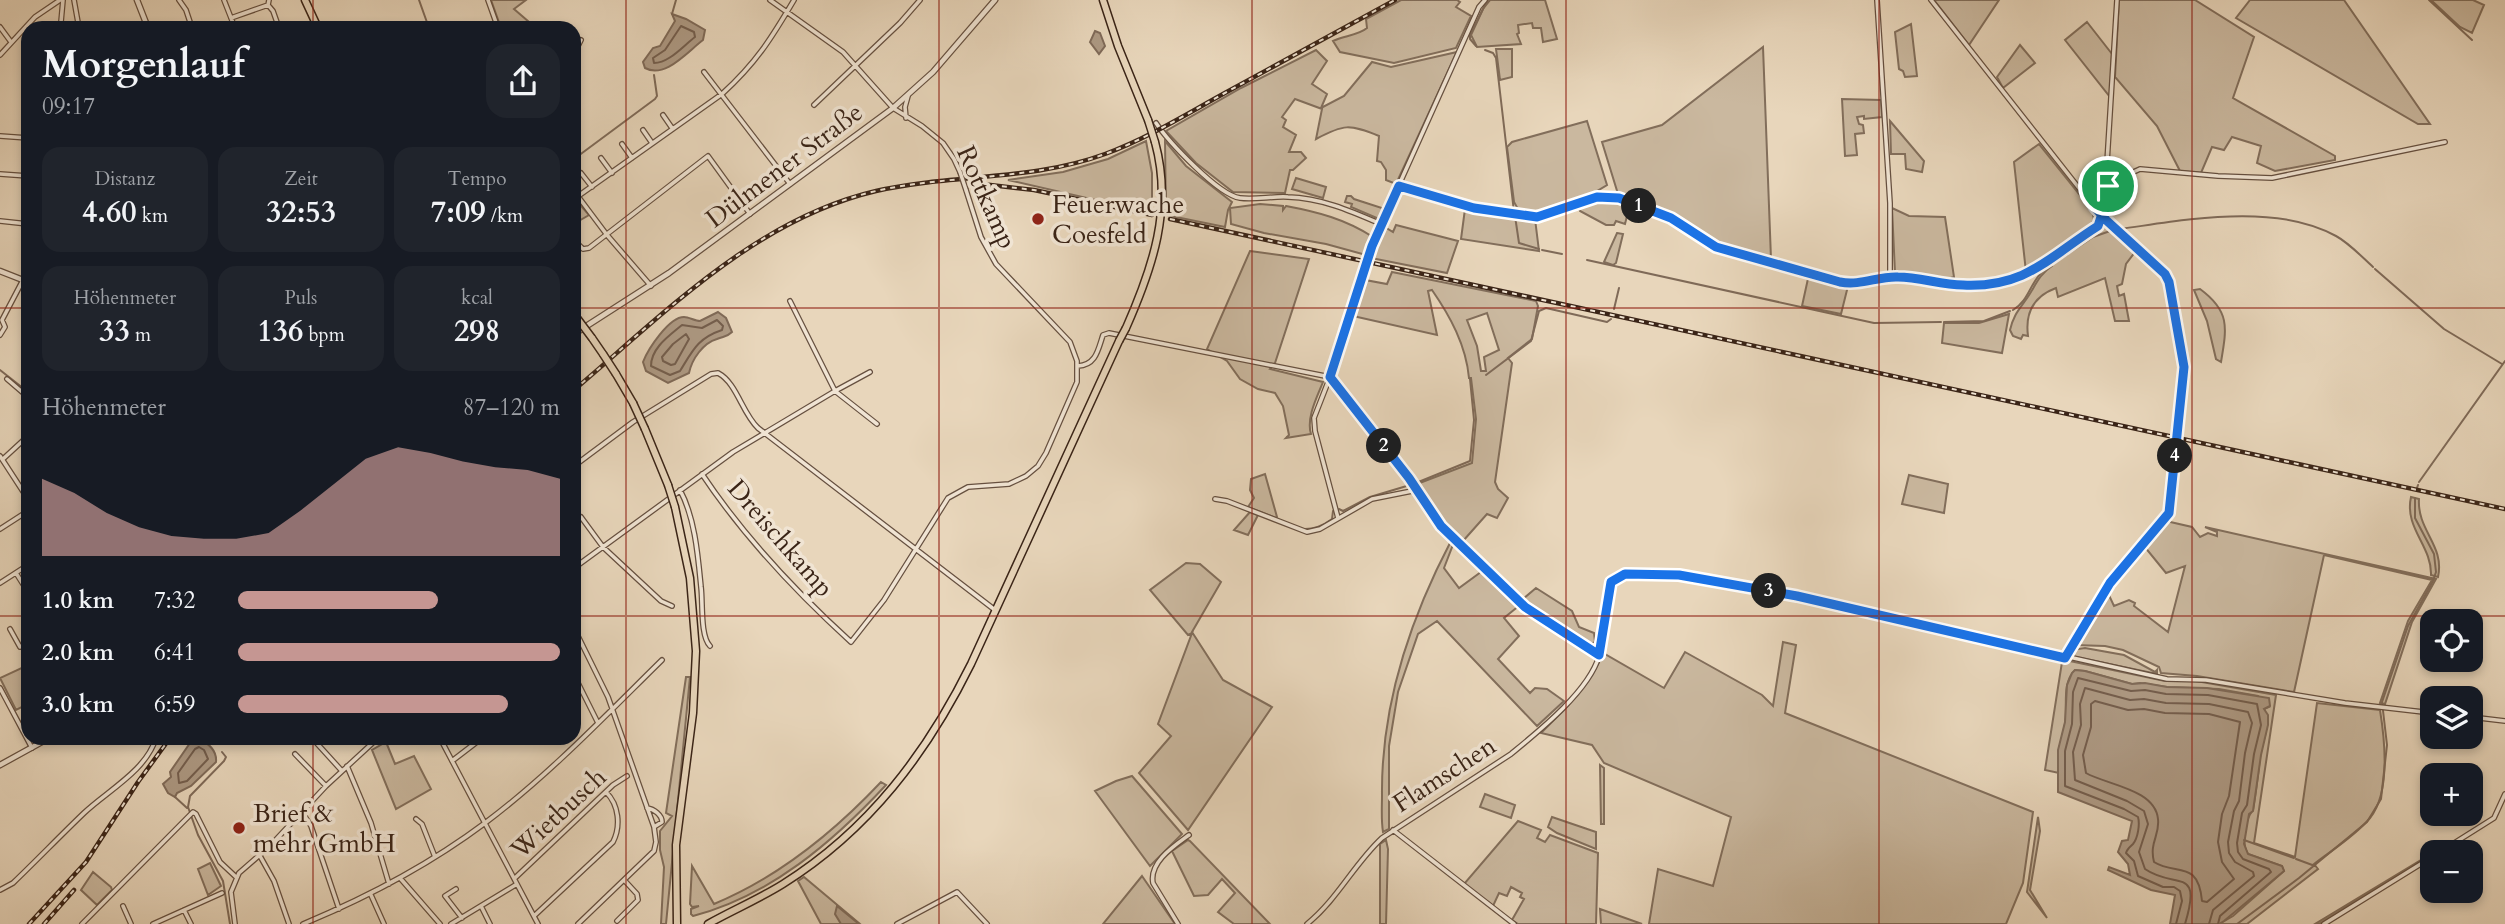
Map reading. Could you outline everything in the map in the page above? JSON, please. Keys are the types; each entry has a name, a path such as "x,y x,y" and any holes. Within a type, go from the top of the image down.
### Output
{"main road":[{"path":"305,0 315,21"},
{"path":"702,924 712,922 764,895 808,867 844,838 884,799 916,759 943,719 971,664 1126,328 1151,267 1160,230 1162,187 1152,121 1118,46 1103,0"},
{"path":"581,323 616,374 645,429 675,507 691,587 696,651 692,713 676,845 677,924"}],"street":[{"path":"61,0 61,21"},
{"path":"31,21 61,0"},
{"path":"74,0 78,21"},
{"path":"137,0 145,21"},
{"path":"179,0 189,21"},
{"path":"224,0 232,21"},
{"path":"488,0 496,21"},
{"name":"Rottkamp","path":"770,0 832,42 892,108 922,126 943,144 960,172 981,237 992,259 1006,277 1065,334 1073,347 1078,366"},
{"path":"581,195 722,94 761,55 794,0"},
{"path":"814,105 900,23 920,0"},
{"name":"Dülmener Straße","path":"581,330 651,286 908,96 933,72 995,0"},
{"path":"1338,518 1314,418 1330,377 1369,254 1479,7 1485,0"},
{"path":"1877,0 1890,203 1890,276"},
{"path":"1931,0 2101,216 2165,274 2172,291 2184,367 2170,509 2165,519 2110,583 2065,658"},
{"path":"2098,226 2106,184 2117,0"},
{"path":"231,18 268,2 277,21"},
{"path":"0,27 12,42"},
{"path":"0,55 21,32"},
{"path":"704,72 790,184"},
{"path":"906,118 908,96"},
{"path":"663,115 673,128"},
{"path":"1152,121 1190,163 1233,196 1315,200 1339,206 1381,225"},
{"path":"643,130 652,143"},
{"path":"0,136 21,138"},
{"path":"2105,195 2127,175 2140,169 2272,178 2445,142"},
{"path":"622,144 632,158"},
{"path":"581,248 586,249 607,235 708,156 750,214"},
{"path":"601,158 612,173"},
{"path":"581,173 592,187"},
{"path":"0,174 21,176"},
{"path":"2106,184 2114,186"},
{"path":"1399,186 1474,208 1537,217 1597,197 1612,196 1671,218 1705,242 1724,250 1847,283 1868,282 1890,276 1963,285 2017,279 2098,226 2110,225"},
{"path":"2094,206 2099,207 2103,203"},
{"path":"581,204 651,286"},
{"path":"0,221 21,224"},
{"path":"0,271 21,279"},
{"path":"0,335 5,327 2,320 21,288"},
{"path":"790,301 835,391 877,424"},
{"path":"915,547 944,502 954,493 968,487 1009,484 1026,476 1038,466 1075,389 1078,366 1088,364 1095,358 1103,335 1109,333 1330,377 1417,490 1441,526 1520,602 1599,655 1611,582 1625,574 1679,575 1797,596 2166,679 2207,680 2420,712"},
{"name":"Dreischkamp","path":"870,372 764,433 702,474 730,513 791,586 851,642 884,600 915,547"},
{"path":"581,461 633,422 715,373 724,376 750,419 764,433 995,610"},
{"path":"7,379 21,391"},
{"path":"0,468 3,460 21,443"},
{"path":"3,460 21,488"},
{"path":"581,563 702,474"},
{"name":"Dreischkamp","path":"680,490 695,547 705,639 710,646"},
{"path":"1214,499 1227,501 1301,531 1320,529 1371,499 1417,490"},
{"path":"0,529 21,516"},
{"path":"581,517 603,547 661,601 672,606"},
{"path":"0,583 21,570"},
{"path":"16,573 21,581"},
{"path":"10,629 21,646"},
{"path":"578,924 654,851 656,842 654,827 612,708 581,643"},
{"name":"Flamschen","path":"1307,924 1322,910 1368,852 1393,830 1480,776 1530,738 1576,692 1591,673 1599,655"},
{"path":"581,739 662,660"},
{"path":"0,688 21,727"},
{"path":"581,689 598,723"},
{"path":"0,700 5,697"},
{"path":"2483,718 2505,721"},
{"path":"0,765 37,745"},
{"path":"0,890 13,884 88,809 133,772 152,745"},
{"path":"319,745 342,771"},
{"path":"235,924 232,892 236,877 370,745"},
{"path":"444,745 538,924"},
{"path":"452,761 473,745"},
{"path":"303,924 371,895 435,857 486,823 574,745"},
{"path":"295,754 326,786"},
{"path":"347,766 371,823 389,884"},
{"name":"Wietbusch","path":"515,878 606,792 627,776"},
{"path":"534,916 613,842 617,830 617,811 606,792"},
{"path":"2460,840 2494,818 2505,794"},
{"path":"648,811 657,813 662,819 662,822 654,827"},
{"path":"82,924 194,812 220,862 236,877"},
{"path":"302,812 311,826 340,909"},
{"path":"416,819 422,824 435,857"},
{"path":"1393,830 1514,924"},
{"path":"1178,924 1153,883 1152,876 1157,862 1189,835"},
{"path":"260,856 274,881 289,924"},
{"path":"2324,924 2420,864"},
{"path":"400,878 440,924"},
{"path":"617,921 638,900 638,896 625,881"},
{"path":"452,924 517,884"},
{"path":"456,889 445,895 461,918"},
{"path":"897,924 957,892 986,924"},
{"path":"153,924 222,893"},
{"path":"371,895 384,924"},
{"path":"122,906 131,924"},
{"path":"481,906 490,924"},
{"path":"184,910 191,924"}],"shaded area":[{"path":"491,0 526,0 514,9 528,21 498,21"},
{"path":"1401,0 1460,2 1456,7 1471,16 1456,48 1394,63 1340,52 1333,41 1364,30 1367,28 1366,19"},
{"path":"1490,0 1545,0 1557,39 1543,42 1541,28 1533,28 1532,23 1518,25 1517,34 1521,44 1477,47 1471,35"},
{"path":"1934,0 1999,0 1969,45"},
{"path":"2119,0 2195,0 2254,37 2233,98 2335,156 2335,160 2275,171 2257,163 2261,146 2232,137 2224,150 2212,147 2201,173 2180,171 2157,126 2115,77"},
{"path":"2250,0 2344,0 2430,124 2418,124 2236,18"},
{"path":"2431,0 2473,0 2484,5 2472,33 2460,27"},
{"path":"2087,22 2112,54 2110,97 2065,40"},
{"path":"1911,24 1917,76 1905,77 1899,69 1895,32"},
{"path":"2020,45 2035,63 2003,88 1997,77"},
{"path":"1763,47 1771,259 1714,243 1671,214 1618,194 1602,142 1662,125"},
{"path":"1496,49 1512,49 1512,77 1500,80"},
{"path":"1316,50 1327,61 1312,84 1327,94 1321,108 1344,96 1372,62 1391,67 1457,52 1396,184 1386,180 1386,170 1381,162 1377,161 1379,136 1347,127 1316,139 1322,109 1295,99 1282,117 1286,120 1283,127 1296,135 1289,152 1301,152 1306,158 1290,170 1285,193 1233,192 1196,163 1166,131 1241,88"},
{"path":"1842,99 1881,100 1882,117 1857,117 1859,124 1863,125 1864,133 1855,134 1857,155 1845,156"},
{"path":"1587,121 1607,185 1587,197 1537,214 1519,211 1514,202 1507,147 1512,142"},
{"path":"1890,121 1924,161 1922,172 1906,169 1905,154 1891,154"},
{"path":"1146,141 1152,173 1152,213 1008,180 1063,172 1108,159"},
{"path":"1165,141 1186,166 1232,202 1225,227 1166,215"},
{"path":"2039,144 2092,210 2095,224 2026,272 2014,162"},
{"path":"1296,178 1326,187 1323,198 1292,189"},
{"path":"1347,196 1385,209 1379,219 1351,207 1352,204 1345,202"},
{"path":"1607,199 1630,204 1625,224 1616,221 1614,225 1606,225 1580,211 1578,206"},
{"path":"1260,204 1283,206 1283,210 1286,206 1320,214 1352,225 1373,237 1366,255 1231,224 1230,208"},
{"path":"581,206 589,215 581,220"},
{"path":"1892,208 1909,216 1945,217 1954,277 1944,280 1895,273"},
{"path":"1465,209 1535,219 1539,251 1461,239"},
{"path":"1396,225 1458,241 1447,273 1371,258 1383,226 1393,232"},
{"path":"2103,226 2112,229 2111,231 2115,230 2152,265 2135,252 2126,264 2122,284 2117,286 2119,296 2124,294 2129,321 2115,321 2105,278 2058,297 2056,288 2048,291 2033,306 2028,320 2028,336 2023,335 2021,339 2013,336 2010,330 2012,322 2040,278 2052,266 2051,262"},
{"path":"1617,233 1623,234 1616,263 1613,265 1604,262"},
{"path":"1250,251 1309,259 1275,363 1270,369 1323,382 1311,414 1311,434 1286,438 1289,435 1283,406 1275,393 1258,389 1240,379 1227,361 1207,349"},
{"path":"1392,272 1536,301 1538,306 1532,339 1508,358 1512,363 1495,482 1508,498 1497,518 1487,514 1463,541 1442,522 1417,484 1472,463 1476,419 1471,378 1461,343 1432,290 1428,291 1437,335 1353,316 1365,280 1387,284","holes":["1487,313 1499,350 1484,357 1486,371 1481,371 1477,346 1467,320"]},
{"path":"1809,274 1848,286 1841,314 1802,306"},
{"path":"2200,289 2217,305 2224,321 2221,362 2216,359 2207,321 2194,290"},
{"path":"2009,314 2002,353 1942,343 1944,323 1979,323"},
{"path":"1265,474 1276,518 1248,507 1254,498 1250,490 1251,479"},
{"path":"1909,475 1948,484 1944,513 1902,504"},
{"path":"2411,497 2419,499 2422,520 2438,556 2438,577 2431,575 2427,555 2411,518"},
{"path":"1250,512 1258,515 1248,535 1234,530"},
{"path":"2166,521 2192,527 2200,537 2208,533 2217,536 2217,532 2205,527 2436,579 2412,622 2385,704 2380,703 2408,621 2432,580 2324,555 2294,692 2197,676 2161,673 2159,667 2123,650 2105,646 2074,645 2105,592 2114,606 2129,600 2168,632 2185,566 2166,573 2144,546"},
{"path":"1451,541 1454,542 1444,568 1459,588 1485,569 1520,605 1504,618 1519,636 1498,659 1530,693 1535,688 1547,689 1564,701 1537,726 1437,621 1418,634 1398,692 1389,746 1389,829 1383,832 1383,762 1393,696 1411,632"},
{"path":"1186,563 1200,564 1221,582 1192,632 1223,680 1272,707 1188,830 1139,773 1171,736 1158,724 1192,633 1188,635 1150,590"},
{"path":"1536,588 1572,611 1579,627 1594,633 1595,642 1587,646 1530,608 1523,599"},
{"path":"1783,642 1796,645 1785,713 2033,812 2023,883 2006,924 1649,924 1658,869 1713,886 1731,817 1604,763 1592,745 1541,733 1584,686 1603,653 1664,688 1685,652 1762,695 1773,706"},
{"path":"2085,648 2124,655 2155,672 2157,670 2157,674 2071,656 2069,653 2071,650"},
{"path":"2065,660 2165,681 2196,681 2276,695 2254,843 2295,857 2317,703 2380,710 2385,766 2377,807 2357,831 2314,864 2318,869 2247,924 2219,924 2233,916 2284,871 2282,866 2248,854 2245,844 2245,832 2253,810 2267,727 2264,709 2269,707 2258,696 2219,689 2132,684 2075,670 2066,689 2059,773 2045,770 2062,662"},
{"path":"21,668 21,708 16,710 0,678"},
{"path":"686,677 690,677 666,924 661,924 664,867 660,831 672,816 666,813"},
{"path":"387,745 395,764 414,756 431,789 396,809 372,750"},
{"path":"1600,765 1604,768 1604,824 1601,824"},
{"path":"1132,776 1182,834 1150,866 1095,791"},
{"path":"881,782 886,785 844,827 774,881 721,907 693,916 691,914 691,909 699,906 692,907 690,904 692,866 714,904 761,881 804,852 844,819"},
{"path":"1485,794 1515,805 1511,818 1480,807"},
{"path":"1552,817 1596,832 1596,849 1548,827"},
{"path":"2038,817 2040,831 2030,890 2047,918 2027,892"},
{"path":"1518,821 1541,830 1537,838 1545,842 1550,835 1598,853 1596,924 1518,924 1512,920 1524,899 1520,897 1522,893 1511,887 1507,896 1499,893 1493,906 1464,884"},
{"path":"1188,840 1270,924 1234,924 1218,912 1235,893 1222,879 1208,895 1194,896 1172,851"},
{"path":"1386,840 1386,924 1380,924 1380,844"},
{"path":"2420,861 2319,924 2315,924"},
{"path":"210,863 221,886 208,895 198,869"},
{"path":"93,872 112,890 97,905 81,890"},
{"path":"1142,876 1175,924 1103,924"},
{"path":"804,877 860,924 821,924 798,881"},
{"path":"1600,909 1642,924 1601,924"}],"water":[{"path":"672,14 705,30 703,40 668,67 660,70 645,68 643,62 653,48 660,46 675,21"},
{"path":"1095,31 1100,33 1105,46 1099,54 1090,42"},
{"path":"718,312 726,318 732,332 703,348 695,357 689,373 668,383 646,371 643,362 646,356 654,342 672,322 684,317 700,321"},
{"path":"2075,670 2132,684 2207,688 2269,698 2270,706 2264,709 2268,715 2268,725 2253,811 2249,814 2244,844 2248,854 2282,866 2284,871 2219,924 2170,924 2175,895 2151,890 2108,870 2109,867 2130,875 2128,864 2118,852 2122,841 2128,840 2132,821 2058,792 2058,750 2065,722 2067,685"},
{"path":"189,745 208,745 215,754 216,762 175,797 168,793 163,784 171,777 170,772"},
{"path":"837,906 859,924 841,924 835,914"}],"waterway":[{"path":"419,0 426,21"},
{"path":"672,14 676,0"},
{"path":"1476,46 1470,35 1490,0"},
{"path":"2429,0 2472,40"},
{"path":"1485,50 1493,53 1496,58 1514,212"},
{"path":"581,154 655,99 657,96 654,75"},
{"path":"2105,215 2117,226"},
{"path":"1515,216 1519,243 1539,249"},
{"path":"2120,229 2230,216 2285,219 2336,236 2373,267"},
{"path":"2013,310 2023,302 2044,270 2093,237 2113,230"},
{"path":"1542,250 1562,254"},
{"path":"1587,260 1874,323 1941,322"},
{"path":"2375,269 2444,329 2502,364"},
{"path":"1614,309 1619,288"},
{"path":"1486,375 1531,341 1539,311 1546,308 1607,322 1611,319"},
{"path":"1944,322 1984,321 2010,311"},
{"path":"2419,482 2505,361"},
{"path":"0,370 21,386"},
{"path":"1416,483 1470,461 1474,420 1470,379"},
{"path":"1339,509 1343,511 1370,497 1410,485"},
{"path":"2237,924 2367,822 2381,799 2387,745 2382,702 2408,626 2436,572 2434,554 2415,518 2415,498"},
{"path":"1305,529 1323,525 1332,519 1333,511"},
{"path":"222,752 226,757 224,761 190,796 188,807 198,835 223,881 230,924"},
{"path":"175,797 187,808"},
{"path":"2244,840 2294,858"},
{"path":"2296,859 2315,866"}],"railway":[{"path":"581,384 714,272 791,223 832,204 876,191 1049,169 1105,154 1165,126 1395,0"},
{"path":"982,184 1034,190 1152,215"},
{"path":"1170,219 2505,509"},
{"path":"29,924 86,862 165,745"},
{"path":"44,924 74,890"}],"place":[{"name":"Feuerwache Coesfeld","path":"1038,219"},
{"name":"Brief & mehr GmbH","path":"239,828"}],"route":[{"path":"2108,186 2106,184 2105,195 2101,216 2098,226 2021,278 1969,285 1890,276 1854,284 1840,282 1716,247 1671,218 1612,196 1597,197 1537,217 1474,208 1399,186 1368,257 1330,377 1409,478 1441,526 1525,607 1599,655 1609,585 1615,577 1648,573 1679,575 1783,593 2065,658 2110,583 2169,513 2184,367 2172,291 2165,274 2101,216 2094,206 2099,207 2105,195 2114,186 2108,186"}]}
